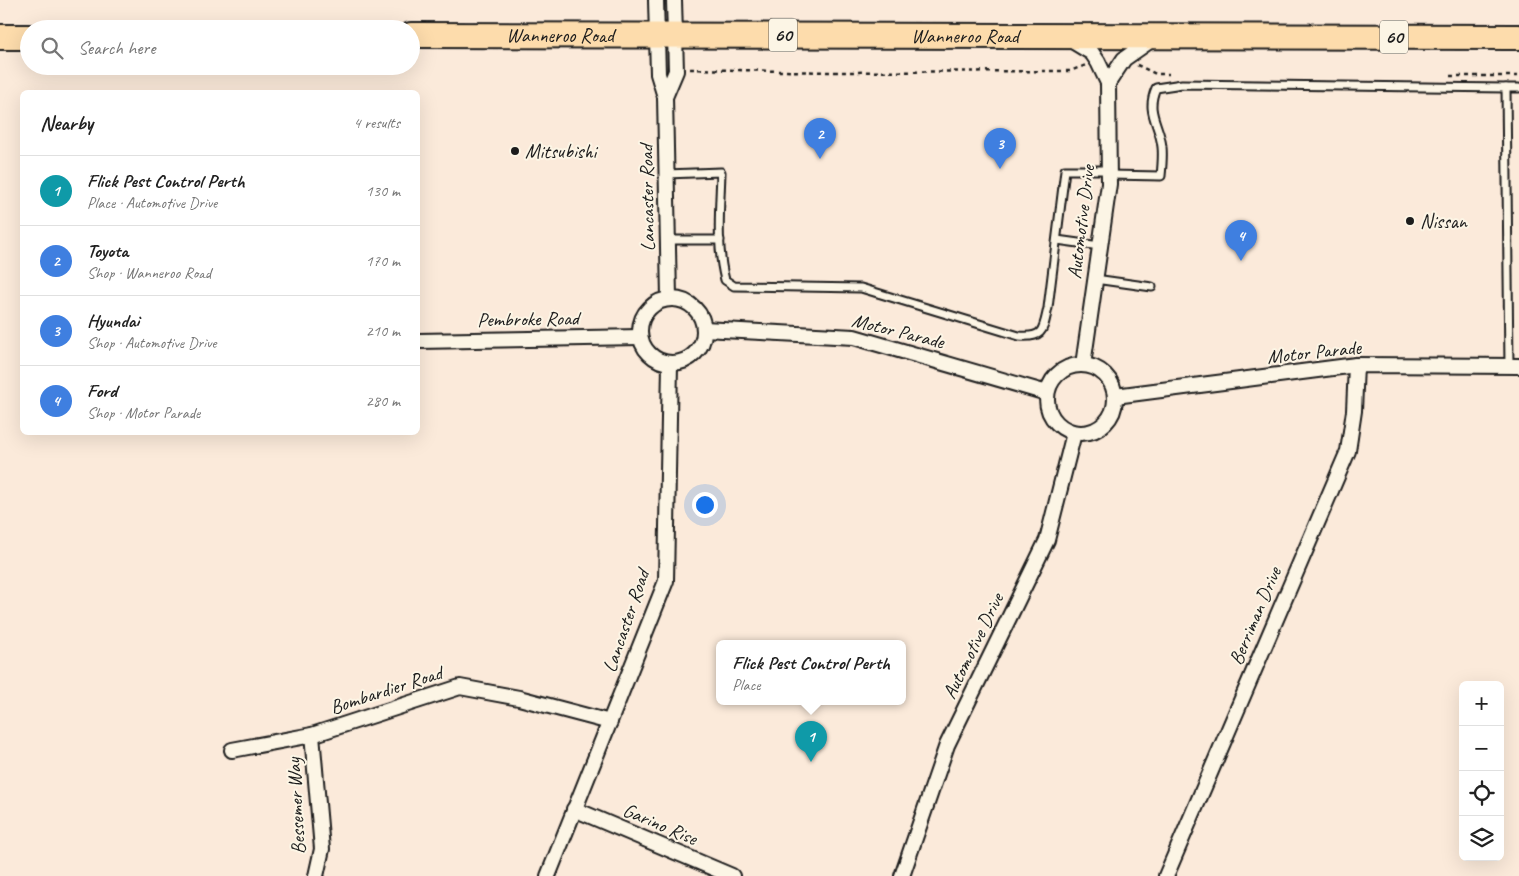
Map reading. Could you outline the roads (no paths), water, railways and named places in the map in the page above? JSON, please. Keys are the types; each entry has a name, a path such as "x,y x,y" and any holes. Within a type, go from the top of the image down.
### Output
{"highway":[{"name":"Wanneroo Road","path":"420,35 666,34 1154,38 1519,37"},
{"path":"0,37 20,37"}],"street":[{"name":"Lancaster Road","path":"656,0 676,68 665,97"},
{"name":"Lancaster Road","path":"668,298 665,97 658,74 674,0"},
{"name":"Automotive Drive","path":"1067,37 1092,53 1108,83 1109,184 1083,365"},
{"path":"1108,83 1124,59 1154,38"},
{"path":"668,298 684,301 697,310 702,319 704,329 703,340 695,354 681,362 670,364 650,356 640,337 640,326 646,312 658,301 668,298"},
{"name":"Motor Parade","path":"704,329 854,337 1047,393"},
{"name":"Pembroke Road","path":"420,341 640,337"},
{"name":"Lancaster Road","path":"548,876 666,582 670,364"},
{"path":"1083,365 1095,368 1105,375 1112,385 1115,396 1113,409 1108,420 1098,429 1087,433 1074,433 1062,428 1052,419 1047,406 1047,393 1052,382 1060,372 1071,367 1083,365"},
{"name":"Motor Parade","path":"1115,396 1356,365 1514,366"},
{"name":"Berriman Drive","path":"1166,876 1348,450 1354,411 1356,365"},
{"name":"Automotive Drive","path":"902,876 947,745 1047,540 1074,433"},
{"name":"Bombardier Road","path":"232,750 312,735 460,687 519,698 610,722"},
{"name":"Bessemer Way","path":"312,735 322,849 316,876"},
{"name":"Garino Rise","path":"574,809 732,876"}],"lane":[{"path":"666,174 721,172 721,266 725,280 734,286 861,288 1019,336 1033,337 1039,334 1044,326 1065,170 1161,176 1162,146 1151,111 1152,97 1156,88 1182,84 1519,88"},
{"path":"1506,88 1514,366"},
{"path":"668,240 720,240"},
{"path":"1057,240 1100,246"},
{"path":"1095,279 1152,287"}],"place":[{"name":"Mitsubishi","path":"515,151"},
{"name":"Toyota","path":"820,159"},
{"name":"Hyundai","path":"1000,169"},
{"name":"Nissan","path":"1410,221"},
{"name":"Ford","path":"1241,261"},
{"name":"Flick Pest Control Perth","path":"811,762"}]}
